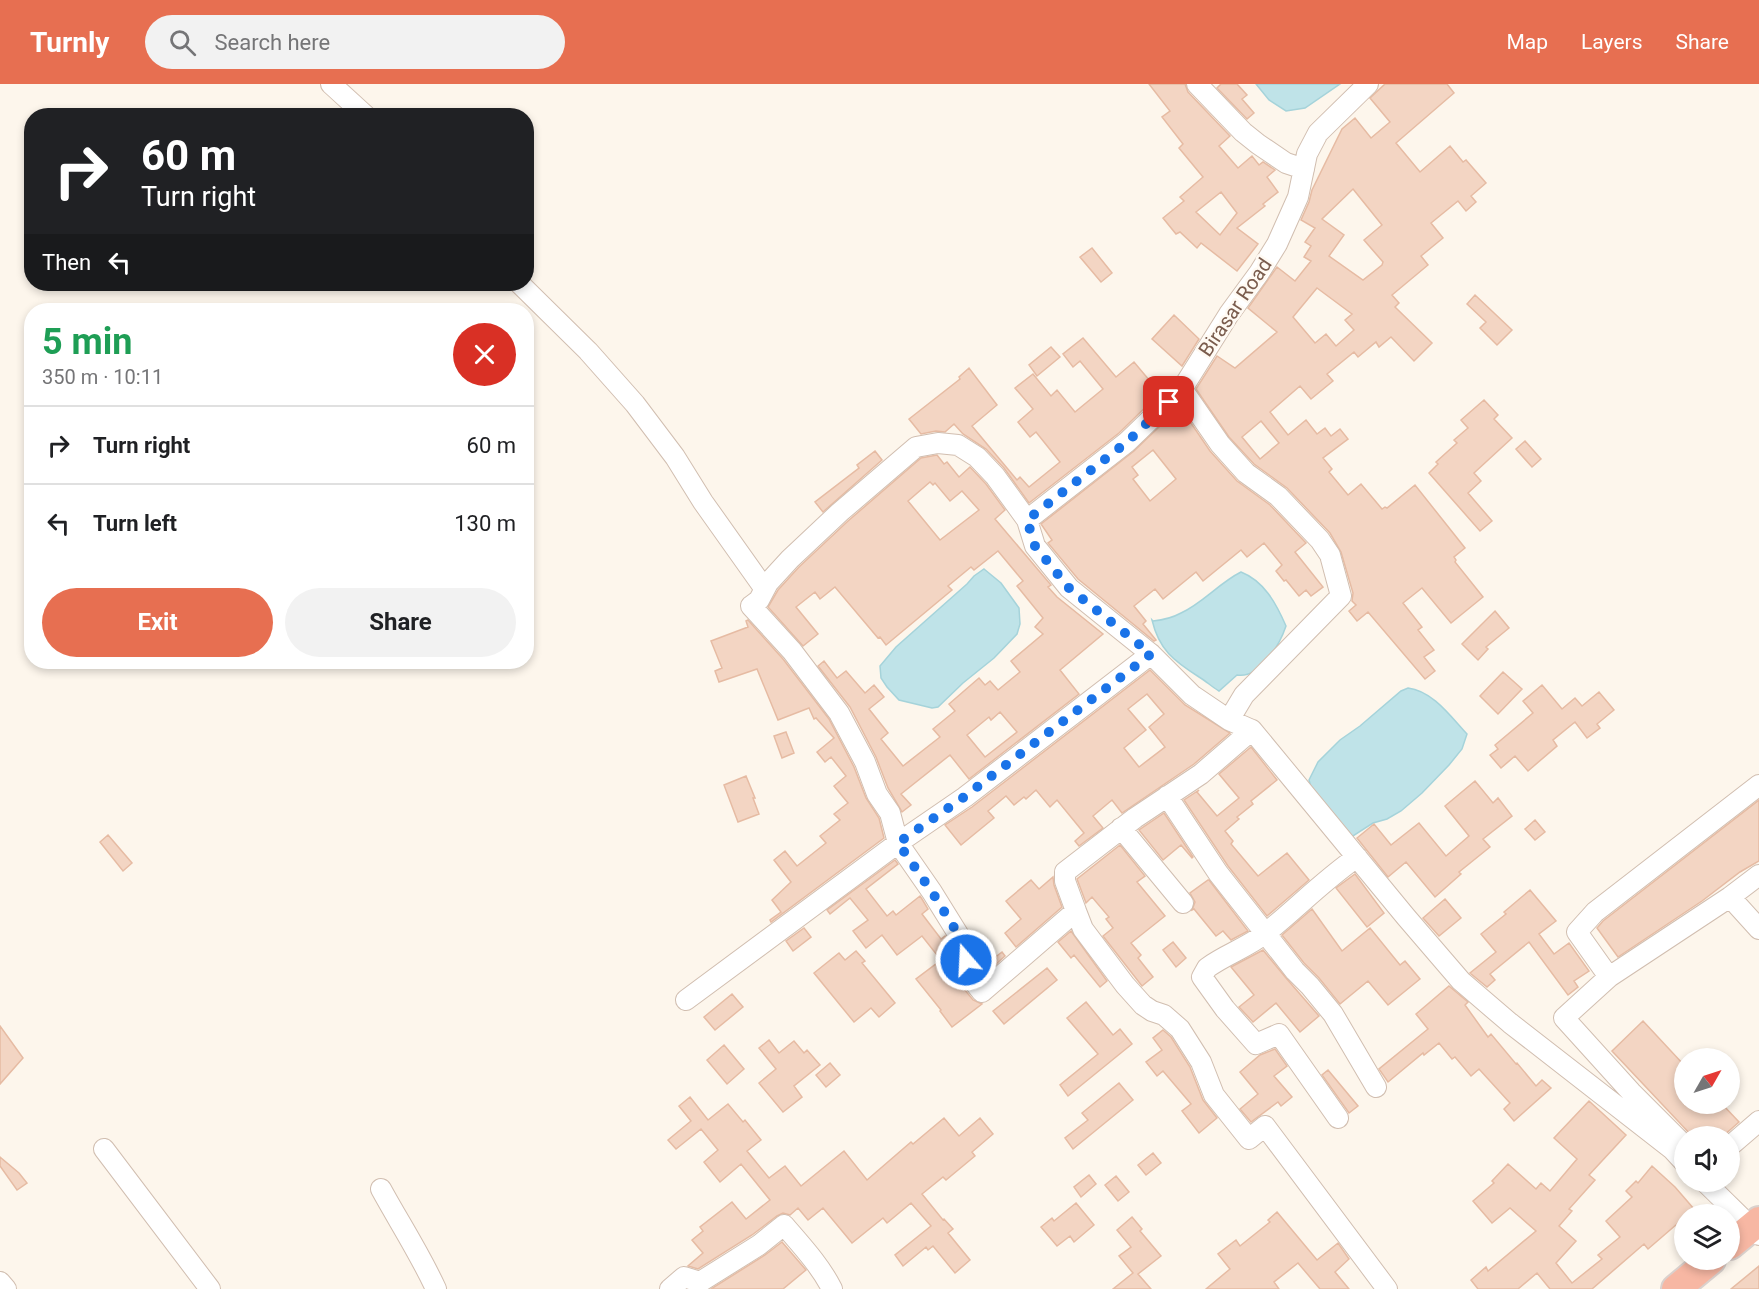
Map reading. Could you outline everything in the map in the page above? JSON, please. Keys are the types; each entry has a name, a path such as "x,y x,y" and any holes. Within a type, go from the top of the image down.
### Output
{"highway":[{"path":"1740,1238 1756,1228"},
{"path":"1676,1289 1699,1270"}],"street":[{"path":"331,84 357,108"},
{"path":"1197,84 1243,132 1258,144 1286,163 1305,169"},
{"name":"Birasar Road","path":"1027,520 1127,442 1182,389 1229,314 1278,244 1298,197 1307,154 1318,133 1368,84"},
{"path":"527,291 588,351 635,404 675,457 703,502 764,588"},
{"path":"1182,389 1220,444 1245,473 1278,496 1320,540 1330,555 1341,596 1244,695 1229,720"},
{"path":"1076,911 982,992 970,977 963,942 898,843 890,813 876,794 865,762 839,713 792,651 751,606 759,600 764,588 790,559 916,447 938,443 958,445 977,457 995,476 1027,520 1035,546 1069,588 1151,654 1192,695 1229,720 1252,730 1461,981 1510,1023 1674,1151"},
{"path":"686,1000 964,797 1151,654"},
{"path":"1252,730 1201,774 1121,828 1065,872 1065,881 1083,929 1125,985 1143,1005 1164,1015 1180,1029 1201,1062 1214,1095 1249,1138 1265,1126 1387,1289"},
{"path":"1609,977 1577,932 1595,912 1759,785"},
{"path":"1167,796 1218,873 1295,971 1333,1014 1376,1088"},
{"path":"1121,828 1183,903"},
{"path":"1338,1118 1280,1034 1256,1044 1225,1009 1202,977 1206,968 1265,933 1312,894 1327,878 1357,857"},
{"path":"1674,1135 1631,1092 1564,1018 1609,977 1759,876"},
{"path":"1730,897 1759,929"},
{"path":"1740,1137 1759,1121"},
{"path":"105,1149 210,1289"},
{"path":"381,1189 436,1289"},
{"path":"1716,1192 1756,1228"},
{"path":"670,1289 684,1277 699,1282 759,1245 784,1226 805,1250 832,1289"},
{"path":"0,1282 6,1289"}],"water":[{"path":"1256,84 1340,84 1305,108 1286,111 1269,100"},
{"path":"984,569 1001,583 1019,608 1020,624 1017,634 994,658 938,707 932,708 899,700 881,678 880,666 896,647"},
{"path":"1241,572 1263,587 1286,626 1274,650 1261,666 1254,672 1237,675 1219,691 1182,666 1169,654 1159,639 1152,620 1157,621 1178,615"},
{"path":"1408,688 1433,699 1467,734 1462,749 1422,793 1401,811 1387,819 1373,823 1353,836 1347,834 1312,790 1309,780 1318,762 1340,740 1401,691"}],"building":[{"path":"1149,84 1185,84 1188,92 1230,136 1219,146 1238,168 1252,156 1259,165 1263,162 1275,170 1267,177 1278,192 1263,204 1265,206 1237,228 1258,244 1237,271 1201,243 1197,248 1180,232 1176,234 1163,218 1184,201 1180,197 1203,177 1179,148 1183,144 1162,117 1170,111","holes":["1221,192 1237,213 1220,235 1196,212"]},
{"path":"1221,84 1237,84 1247,95 1242,99 1254,113 1247,119 1217,88"},
{"path":"1385,84 1447,84 1454,93 1396,143 1420,172 1450,146 1463,162 1466,160 1486,183 1471,196 1476,202 1466,211 1458,201 1431,223 1443,238 1421,256 1428,265 1392,295 1399,303 1395,307 1432,343 1414,361 1391,337 1379,347 1376,342 1358,357 1354,352 1327,374 1333,381 1311,399 1300,386 1270,412 1288,435 1306,420 1317,434 1325,428 1331,436 1340,429 1348,439 1323,458 1332,469 1329,472 1348,495 1361,484 1382,509 1387,508 1415,485 1465,548 1454,557 1455,562 1483,597 1451,623 1422,588 1403,603 1422,627 1418,630 1434,650 1424,657 1435,671 1425,679 1368,612 1357,621 1349,611 1356,605 1352,601 1353,593 1341,552 1330,533 1287,488 1254,464 1229,437 1196,389 1217,356 1235,368 1277,332 1248,308 1277,267 1295,281 1311,261 1304,257 1311,246 1305,242 1315,228 1301,220 1312,190 1342,129 1355,118 1371,138 1390,122 1370,98","holes":["1353,189 1382,225 1364,240 1383,262 1382,265 1363,280 1329,256 1344,235 1322,219","1317,288 1352,314 1345,320 1354,330 1336,346 1326,334 1315,343 1293,317","1261,421 1279,443 1260,459 1242,437"]},
{"path":"1092,248 1112,273 1101,282 1080,257"},
{"path":"1475,295 1512,330 1497,345 1480,328 1486,322 1467,304"},
{"path":"1174,315 1199,339 1182,366 1152,339"},
{"path":"1083,338 1116,377 1134,362 1160,393 1119,433 1029,503 1004,468 986,449 963,434 954,424 945,432 921,434 909,419 960,379 959,377 969,368 997,405 972,426 1017,480 1020,477 1029,487 1060,462 1036,432 1030,437 1018,422 1033,409 1015,388 1033,374 1051,396 1057,390 1075,412 1103,389 1080,361 1073,367 1063,354"},
{"path":"1051,347 1060,357 1037,376 1029,365"},
{"path":"1484,400 1498,415 1494,419 1512,438 1474,473 1481,481 1468,493 1492,521 1480,531 1429,473 1438,464 1436,462 1457,443 1454,440 1468,428 1461,420"},
{"path":"1180,407 1210,451 1237,481 1270,505 1306,543 1295,552 1323,587 1311,596 1306,590 1299,596 1276,571 1282,565 1264,543 1247,557 1241,550 1203,581 1196,572 1163,599 1155,589 1134,606 1146,621 1143,624 1156,640 1154,641 1078,579 1048,543 1052,540 1041,524 1134,451","holes":["1153,450 1176,479 1150,501 1133,479 1138,475 1132,467"]},
{"path":"1525,441 1541,459 1532,467 1516,449"},
{"path":"875,451 882,460 823,512 815,502 859,468 857,465"},
{"path":"937,455 944,464 947,462 959,477 970,467 1005,510 995,519 1051,585 1048,587 1103,634 1060,670 1079,694 969,779 950,755 901,794 911,805 902,812 888,788 876,757 850,707 818,666 824,661 837,678 846,671 865,693 874,685 884,697 869,709 888,733 881,739 903,766 940,737 933,729 955,711 949,704 979,678 985,685 990,681 998,690 1020,672 1011,661 1043,634 1035,627 1043,618 1017,586 1023,581 998,551 974,570 971,567 948,586 952,590 886,645 835,587 820,599 815,592 796,607 818,634 803,646 768,607 778,590 799,567 921,458","holes":["930,482 933,485 935,483 950,501 962,491 979,510 940,540 908,501","1000,712 1017,732 985,757 967,735 989,717 991,720"]},
{"path":"1495,611 1509,628 1486,647 1488,649 1478,660 1462,644"},
{"path":"748,620 783,659 829,719 854,767 866,798 879,818 884,838 771,922 770,920 781,912 772,900 791,882 774,860 785,851 797,866 826,843 820,836 840,820 834,814 848,803 834,786 846,776 831,757 825,762 817,752 834,738 816,718 814,719 809,708 778,720 757,669 719,682 715,671 722,668 711,641 748,627 746,621"},
{"path":"1150,670 1185,705 1230,733 1194,764 1122,813 1112,800 1093,816 1103,828 1079,846 1075,841 1084,833 1057,800 1050,807 1036,790 1026,799 1024,797 1014,805 1006,796 988,811 994,818 961,845 945,825 972,807","holes":["1147,694 1164,714 1149,727 1165,747 1139,767 1124,748 1146,730 1128,709"]},
{"path":"1503,672 1522,689 1498,714 1480,696"},
{"path":"1542,685 1562,709 1575,698 1582,706 1599,692 1614,710 1597,724 1600,728 1587,738 1575,722 1553,740 1557,746 1528,771 1515,756 1501,768 1490,755 1498,749 1495,745 1533,713 1523,701"},
{"path":"786,732 794,753 782,758 774,736"},
{"path":"1251,747 1277,780 1251,801 1253,804 1225,831 1233,841 1231,844 1258,876 1287,853 1309,880 1267,916 1228,866 1184,800 1199,790 1197,792 1217,816 1239,798 1219,774"},
{"path":"746,776 759,814 738,822 724,785"},
{"path":"1475,781 1493,803 1498,798 1512,816 1483,839 1490,847 1459,872 1461,874 1435,897 1406,862 1388,877 1357,838 1374,824 1391,845 1419,823 1446,856 1469,836 1445,806"},
{"path":"1759,800 1759,861 1618,957 1597,928 1603,921"},
{"path":"1164,813 1192,858 1181,845 1163,860 1139,830"},
{"path":"1535,820 1545,832 1535,840 1525,829"},
{"path":"108,835 132,863 123,871 100,842"},
{"path":"1120,845 1145,876 1137,882 1165,916 1131,943 1141,955 1138,958 1153,977 1142,986 1103,936 1113,928 1106,919 1109,917 1092,897 1086,903 1077,879"},
{"path":"895,860 898,864 866,889 887,916 893,911 896,915 920,896 928,909 922,914 941,939 945,936 952,946 960,984 973,1000 982,1004 952,1027 916,979 941,960 922,936 897,955 882,935 866,948 853,931 868,920 850,898 830,914 827,910"},
{"path":"1355,874 1384,913 1367,927 1336,888"},
{"path":"1053,877 1062,907 1016,947 1005,933 1021,919 1006,901 1031,880 1039,889"},
{"path":"1208,880 1248,931 1231,940 1223,931 1216,936 1194,909 1192,910 1195,902 1190,893"},
{"path":"1530,890 1556,921 1539,934 1554,954 1569,943 1589,971 1574,981 1578,987 1568,995 1529,942 1490,974 1495,980 1487,987 1470,973 1496,952 1481,934 1506,914 1504,912"},
{"path":"1445,899 1461,918 1439,936 1423,918"},
{"path":"1312,909 1342,951 1370,928 1400,965 1405,961 1420,979 1388,1005 1368,981 1340,1004 1282,935"},
{"path":"804,928 811,937 793,951 786,941"},
{"path":"1071,931 1107,981 1100,987 1074,955 1071,958 1058,942"},
{"path":"1173,942 1186,958 1176,967 1163,950"},
{"path":"1263,950 1319,1016 1300,1032 1276,1003 1253,1022 1239,1007 1254,995 1231,967"},
{"path":"856,951 865,961 862,963 895,1003 879,1017 871,1008 854,1022 814,973 839,953 845,960"},
{"path":"1002,952 1005,956 984,975 981,972 979,958 984,955 989,962"},
{"path":"1047,968 1057,980 1004,1024 993,1011"},
{"path":"1449,986 1468,1002 1465,1005 1488,1037 1491,1034 1536,1086 1542,1080 1551,1088 1514,1121 1504,1109 1510,1103 1479,1069 1471,1076 1455,1057 1452,1059 1439,1043 1388,1082 1379,1069 1428,1029 1416,1014"},
{"path":"732,994 743,1007 715,1030 704,1017"},
{"path":"1086,1002 1113,1035 1120,1029 1132,1044 1068,1096 1060,1085 1098,1054 1067,1018"},
{"path":"1643,1021 1674,1054 1674,1114 1731,1114 1739,1122 1734,1126 1683,1126 1612,1051"},
{"path":"0,1026 23,1058 0,1084"},
{"path":"1163,1030 1171,1037 1190,1067 1203,1100 1217,1118 1199,1133 1182,1111 1191,1104 1163,1071 1157,1076 1146,1062 1162,1050 1153,1038"},
{"path":"769,1040 779,1053 794,1041 804,1053 807,1050 820,1065 794,1086 802,1097 783,1112 759,1083 776,1069 759,1048"},
{"path":"724,1045 744,1069 727,1084 707,1060"},
{"path":"1275,1049 1287,1066 1274,1076 1292,1097 1281,1106 1278,1102 1251,1122 1240,1109 1258,1094 1240,1072 1260,1055"},
{"path":"830,1063 840,1075 826,1087 816,1075"},
{"path":"1328,1070 1358,1106 1349,1113 1322,1075"},
{"path":"1119,1083 1133,1100 1073,1149 1065,1138 1088,1120 1082,1113"},
{"path":"690,1097 708,1120 728,1104 761,1140 747,1151 769,1178 785,1166 801,1186 844,1151 867,1180 911,1142 913,1144 944,1118 959,1136 980,1118 993,1134 972,1152 975,1156 946,1180 943,1177 922,1194 953,1229 948,1233 970,1260 955,1273 933,1246 928,1250 926,1247 903,1266 895,1255 931,1226 911,1203 887,1223 883,1218 852,1243 823,1208 808,1220 798,1208 790,1215 783,1213 777,1216 752,1235 698,1269 688,1266 703,1253 692,1240 703,1231 700,1227 732,1202 746,1219 770,1200 741,1164 720,1182 704,1162 718,1150 701,1129 676,1149 668,1140 691,1121 679,1106"},
{"path":"1589,1101 1626,1135 1589,1175 1595,1180 1569,1209 1572,1211 1559,1226 1576,1241 1556,1263 1572,1283 1602,1259 1598,1255 1620,1237 1606,1221 1632,1197 1626,1191 1636,1181 1638,1183 1652,1166 1674,1186 1674,1192 1679,1192 1690,1204 1674,1204 1674,1227 1648,1249 1644,1244 1592,1289 1550,1289 1537,1273 1518,1289 1478,1289 1471,1280 1486,1267 1488,1271 1536,1231 1510,1208 1492,1223 1473,1201 1494,1183 1492,1181 1508,1164 1536,1189 1541,1183 1550,1191 1577,1159 1554,1138"},
{"path":"1153,1153 1161,1163 1146,1175 1138,1165"},
{"path":"0,1157 27,1183 17,1190 0,1166"},
{"path":"1089,1175 1096,1184 1081,1197 1074,1187"},
{"path":"1116,1176 1129,1192 1118,1201 1105,1185"},
{"path":"1076,1203 1094,1225 1074,1242 1070,1236 1057,1246 1041,1227 1052,1218 1054,1221"},
{"path":"1277,1212 1317,1260 1338,1243 1349,1259 1335,1272 1349,1289 1320,1289 1298,1263 1274,1282 1279,1289 1206,1289 1230,1269 1218,1254 1236,1240 1240,1246 1270,1222 1268,1220"},
{"path":"1132,1217 1142,1229 1140,1231 1161,1256 1138,1274 1151,1289 1113,1289 1133,1273 1119,1256 1131,1247 1117,1230"},
{"path":"782,1242 806,1270 783,1289 711,1289 765,1255"},
{"path":"1759,1266 1759,1289 1731,1289"}],"route":[{"path":"966,960 963,942 898,843 964,797 1151,654 1069,588 1035,546 1027,520 1127,442 1169,402"}]}
